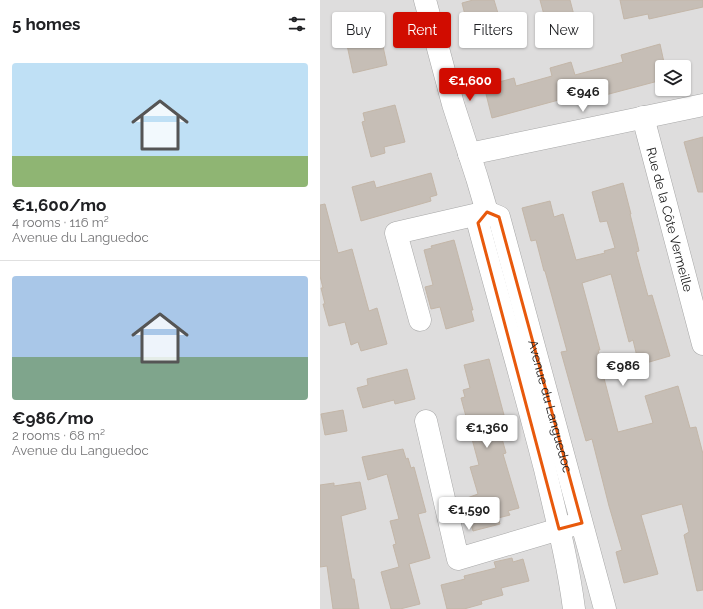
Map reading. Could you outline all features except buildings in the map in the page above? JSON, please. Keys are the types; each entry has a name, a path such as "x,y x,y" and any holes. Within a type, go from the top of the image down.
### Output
{"street":[{"path":"420,320 396,233 487,212 453,104 425,0"},
{"path":"469,154 703,105"},
{"name":"Rue de la Côte Vermeille","path":"643,117 703,344"},
{"name":"Avenue du Languedoc","path":"574,609 571,584 560,529 478,223 487,212 499,216 606,609"},
{"path":"426,421 458,559 582,523"}],"highlighted area":[{"path":"487,212 499,217 582,523 559,529 478,223"}],"shaded area":[{"path":"320,0 703,0 703,609 320,609"}]}
